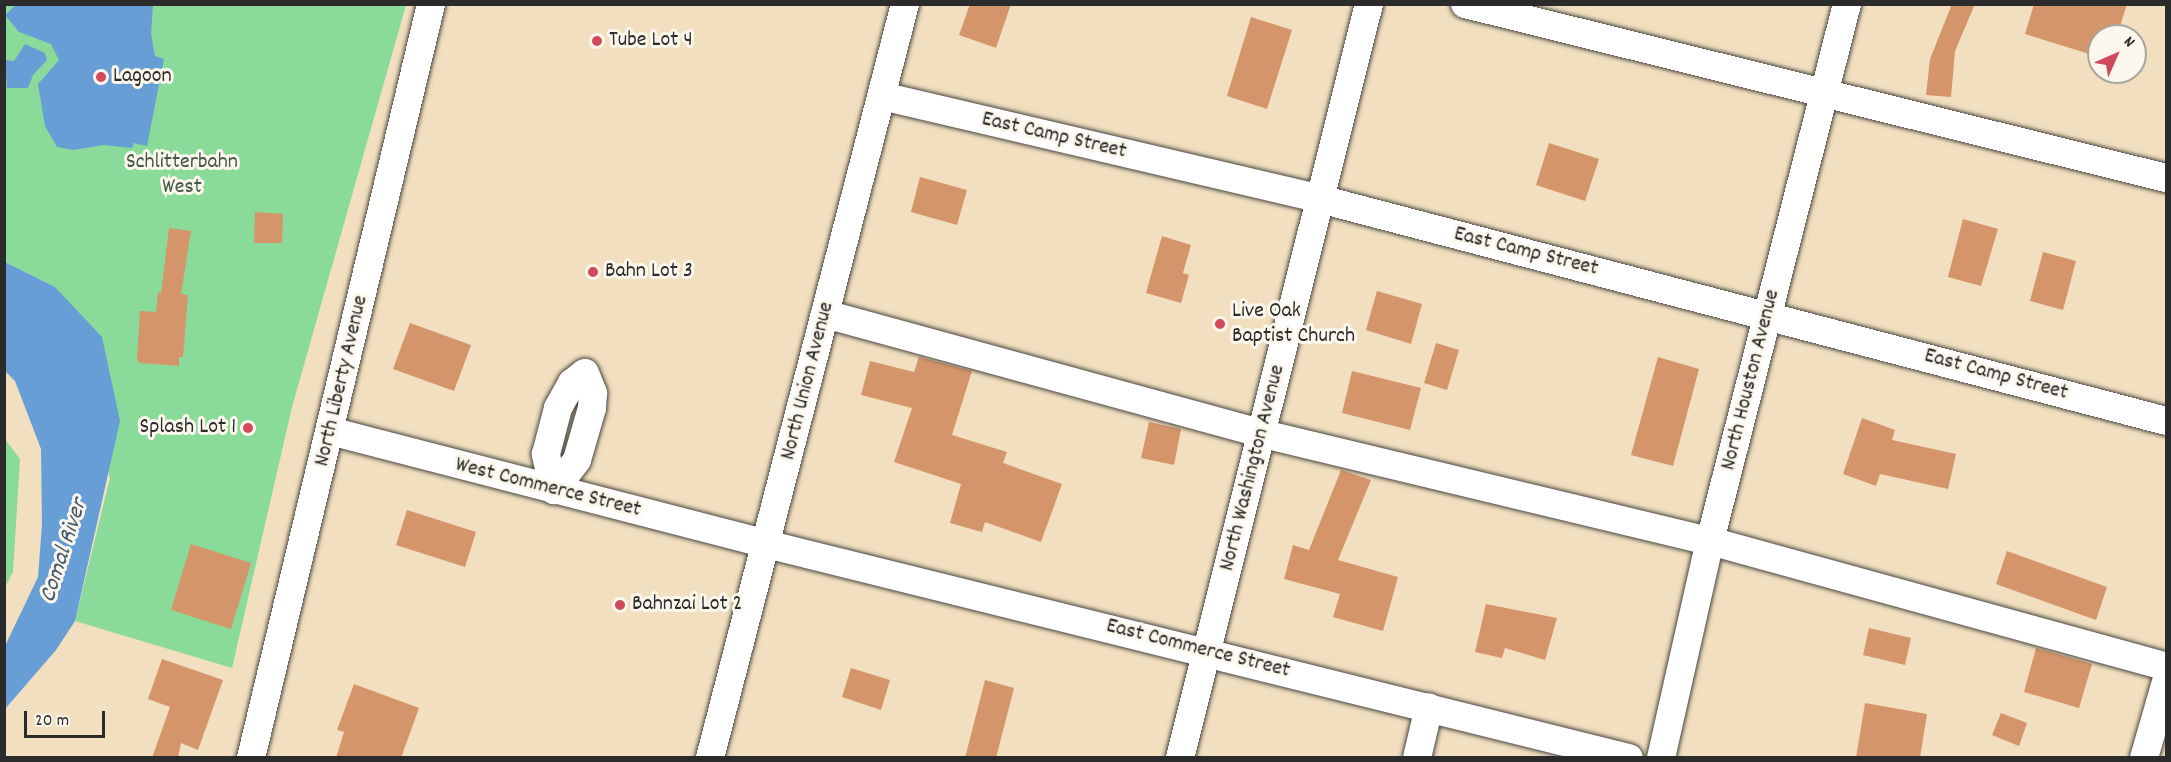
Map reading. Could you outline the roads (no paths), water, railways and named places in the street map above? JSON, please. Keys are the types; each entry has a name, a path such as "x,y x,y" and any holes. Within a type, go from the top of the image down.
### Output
{"street":[{"name":"North Liberty Avenue","path":"251,758 431,4"},
{"name":"North Union Avenue","path":"710,758 905,4"},
{"name":"North Washington Avenue","path":"1180,758 1369,4"},
{"path":"1465,4 1824,95 2166,178"},
{"name":"North Houston Avenue","path":"1660,758 1710,541 1847,4"},
{"name":"East Camp Street","path":"882,96 1320,199 1768,314 2166,421"},
{"path":"825,314 1263,434 1710,541 2166,667"},
{"name":"West Commerce Street","path":"330,431 766,544"},
{"name":"East Commerce Street","path":"766,544 1207,650 1629,758"},
{"path":"2144,758 2166,682"},
{"path":"1417,758 1429,707"}],"water":[{"name":"Lagoon","path":"17,4 153,5 151,34 155,56 164,59 147,146 134,143 132,148 104,145 73,150 57,147 45,126 38,84 59,60 51,44 19,32 5,15"},
{"path":"25,44 45,53 47,60 33,75 28,88 7,88 5,60 14,61"},
{"name":"Comal River","path":"5,262 55,287 102,337 120,421 75,621 56,650 5,709 5,646 38,577 42,524 41,449 15,381 5,371"}],"place":[{"name":"Tube Lot 4","path":"597,41"},
{"name":"Lagoon","path":"101,77"},
{"name":"Bahn Lot 3","path":"593,272"},
{"name":"Live Oak Baptist Church","path":"1220,324"},
{"name":"Splash Lot 1","path":"248,428"},
{"name":"Bahnzai Lot 2","path":"620,605"}],"park label":[{"name":"Schlitterbahn West","path":"182,174"}]}
